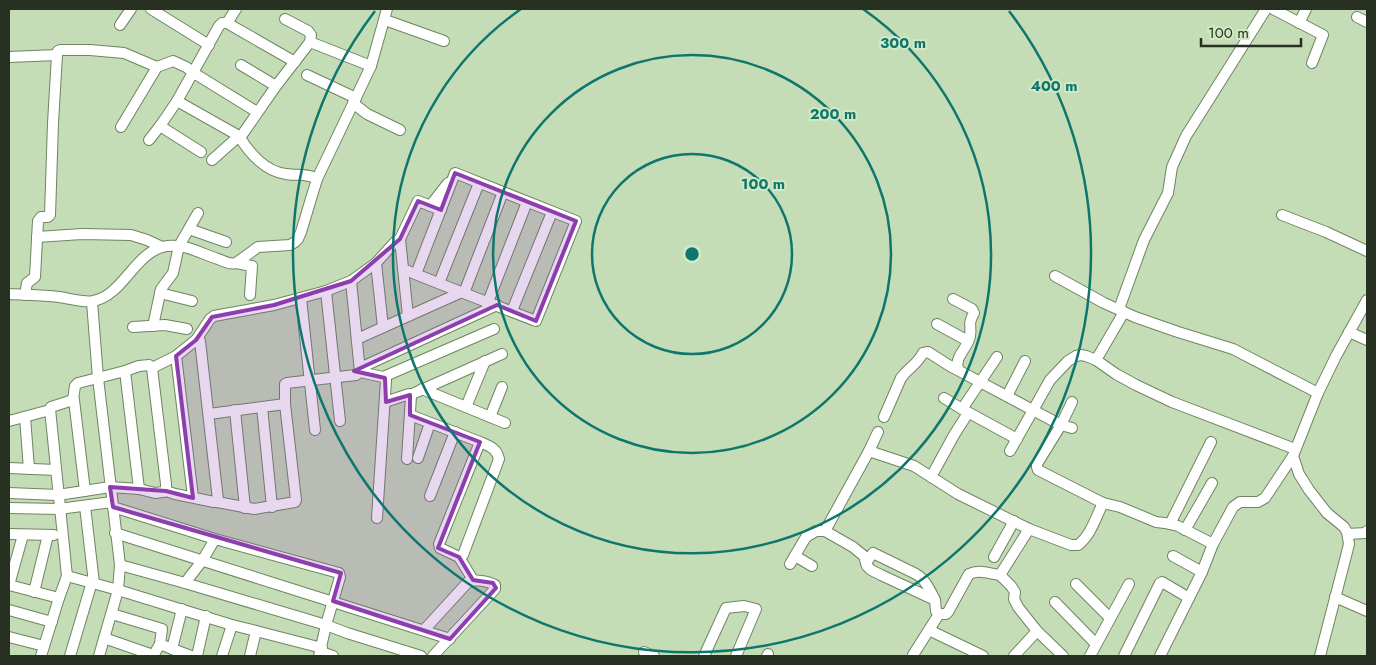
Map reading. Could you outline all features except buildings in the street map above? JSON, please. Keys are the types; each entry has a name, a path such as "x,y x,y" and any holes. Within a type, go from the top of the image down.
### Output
{"street":[{"path":"120,25 130,9"},
{"path":"151,9 209,45"},
{"path":"227,23 236,9"},
{"path":"236,263 258,247 290,245 295,242 301,232 317,179 371,66 388,9"},
{"path":"1096,360 1122,310 1144,240 1168,194 1172,167 1186,136 1266,9"},
{"path":"1273,9 1323,35 1312,63"},
{"path":"1299,23 1306,9"},
{"path":"1357,17 1367,22"},
{"path":"212,160 242,135 310,42 311,35 308,31 285,19"},
{"path":"385,20 444,41"},
{"path":"149,140 176,101 221,24 227,23 296,62"},
{"path":"310,42 371,66"},
{"path":"26,295 27,283 35,277 38,219 50,215 53,123 57,55 59,51 90,50 118,52 130,55 157,67"},
{"path":"9,56 57,55"},
{"path":"121,127 157,67 176,61 257,112"},
{"path":"241,65 276,86"},
{"path":"306,75 355,101 367,114 376,120 400,130"},
{"path":"176,101 239,136 251,154 270,168 285,174 306,175 317,179"},
{"path":"160,126 201,152"},
{"path":"403,269 536,321 576,221 455,173"},
{"path":"430,206 455,173"},
{"path":"416,274 455,173"},
{"path":"439,283 479,183"},
{"path":"357,339 463,292 503,192"},
{"path":"408,316 400,239 418,200 441,210"},
{"path":"369,373 492,304 527,202"},
{"path":"512,311 552,212"},
{"path":"153,326 160,294 173,273 179,246 198,213"},
{"path":"1282,215 1326,232 1367,251"},
{"path":"189,229 226,242"},
{"path":"37,237 82,234 131,235 162,247"},
{"path":"152,368 176,356 196,340 214,316 274,305 326,291 351,281 376,263 400,239"},
{"path":"9,294 57,297 92,302 111,292 147,256 162,247 179,246 189,247 228,263 252,266 250,295"},
{"path":"376,263 383,327"},
{"path":"1055,276 1078,290 1122,310 1178,332 1233,349 1318,393"},
{"path":"351,281 357,339 369,373 386,380 377,518"},
{"path":"326,291 340,421"},
{"path":"160,294 192,301"},
{"path":"301,298 314,430"},
{"path":"953,299 972,309 974,313 970,320 970,337 959,358 958,369"},
{"path":"1160,656 1202,572 1213,544 1233,507 1240,502 1258,502 1265,498 1294,453 1318,393 1367,300"},
{"path":"92,302 98,378 120,565 118,590 99,656"},
{"path":"937,324 968,341"},
{"path":"133,327 165,325 187,329"},
{"path":"9,493 58,496 110,488 155,493 166,491 254,509 295,502 285,404 285,384 369,373 494,329"},
{"path":"1349,332 1367,340"},
{"path":"196,340 200,342 217,502"},
{"path":"884,417 894,392 905,372 918,363 923,353 928,352 950,366 1072,428"},
{"path":"385,402 410,395 502,354"},
{"path":"1010,452 1050,380 1068,361 1081,355 1096,360 1145,390 1294,453"},
{"path":"176,356 193,497"},
{"path":"931,477 965,411 997,357"},
{"path":"466,407 485,361"},
{"path":"1007,396 1025,361"},
{"path":"85,491 74,400 75,386 77,383 144,365 149,365 152,368"},
{"path":"152,368 166,491"},
{"path":"125,371 139,490"},
{"path":"442,398 451,377"},
{"path":"490,417 502,387"},
{"path":"422,390 505,422"},
{"path":"407,459 410,395"},
{"path":"944,398 1017,439"},
{"path":"9,422 50,410 51,407 74,400"},
{"path":"1072,402 1062,424 1038,462 1037,469 1103,503 1120,507 1156,522 1170,524 1213,544"},
{"path":"208,414 285,404"},
{"path":"262,407 272,507"},
{"path":"9,637 43,651 67,576 50,410"},
{"path":"235,410 245,508"},
{"path":"410,415 496,449 498,454 499,459 464,555 459,557"},
{"path":"25,417 29,469"},
{"path":"418,458 430,422"},
{"path":"430,496 455,432"},
{"path":"824,531 878,432"},
{"path":"473,580 459,557 439,546 480,442"},
{"path":"1170,524 1211,442"},
{"path":"869,451 914,466 958,494 1029,529 1071,545 1078,545 1084,539 1103,503"},
{"path":"1294,453 1299,474 1312,495 1344,527 1348,534 1349,544 1320,656"},
{"path":"9,468 56,470"},
{"path":"1185,530 1212,483"},
{"path":"9,508 59,509 112,503 215,539 338,572 340,577 326,625 321,652"},
{"path":"70,656 93,582 85,506"},
{"path":"994,557 1014,522"},
{"path":"1000,575 1029,529"},
{"path":"812,566 792,560 809,534 816,531 824,531 864,556 871,570 935,600"},
{"path":"1348,534 1361,534 1367,531"},
{"path":"115,533 202,562 450,638"},
{"path":"9,534 62,535"},
{"path":"23,535 9,585 59,598"},
{"path":"34,592 48,535"},
{"path":"185,583 202,562 215,539"},
{"path":"866,563 873,553 921,577 935,600 936,611 939,614"},
{"path":"1173,556 1202,572"},
{"path":"120,565 326,625 421,656"},
{"path":"892,580 900,566"},
{"path":"939,614 946,614 948,612 969,574 984,572 1000,575 1015,592 1014,599 1018,607 1037,631 1063,656"},
{"path":"909,588 916,574"},
{"path":"67,576 93,582 256,631 333,656"},
{"path":"424,630 465,583 473,580 493,583 495,585 496,589 433,656"},
{"path":"1124,656 1160,583 1162,582 1189,598"},
{"path":"1076,584 1110,618"},
{"path":"1090,656 1129,584"},
{"path":"1335,597 1367,611"},
{"path":"1056,602 1096,644"},
{"path":"704,656 726,608 744,606 756,610 736,656"},
{"path":"172,649 182,609"},
{"path":"9,610 52,622"},
{"path":"104,638 153,656 160,644 161,628 112,614"},
{"path":"913,655 939,614"},
{"path":"197,656 206,616"},
{"path":"222,656 232,625"},
{"path":"250,656 256,631"},
{"path":"1016,656 1037,631"},
{"path":"933,632 983,656"},
{"path":"160,644 191,656"},
{"path":"644,652 654,656"}],"highlighted area":[{"path":"455,173 576,221 536,321 497,305 354,371 385,378 386,402 410,395 410,415 480,442 438,548 459,557 473,580 493,583 496,588 450,639 333,601 341,573 113,507 110,487 166,491 193,498 176,356 196,340 212,317 274,305 351,281 400,239 418,201 441,210"}]}
